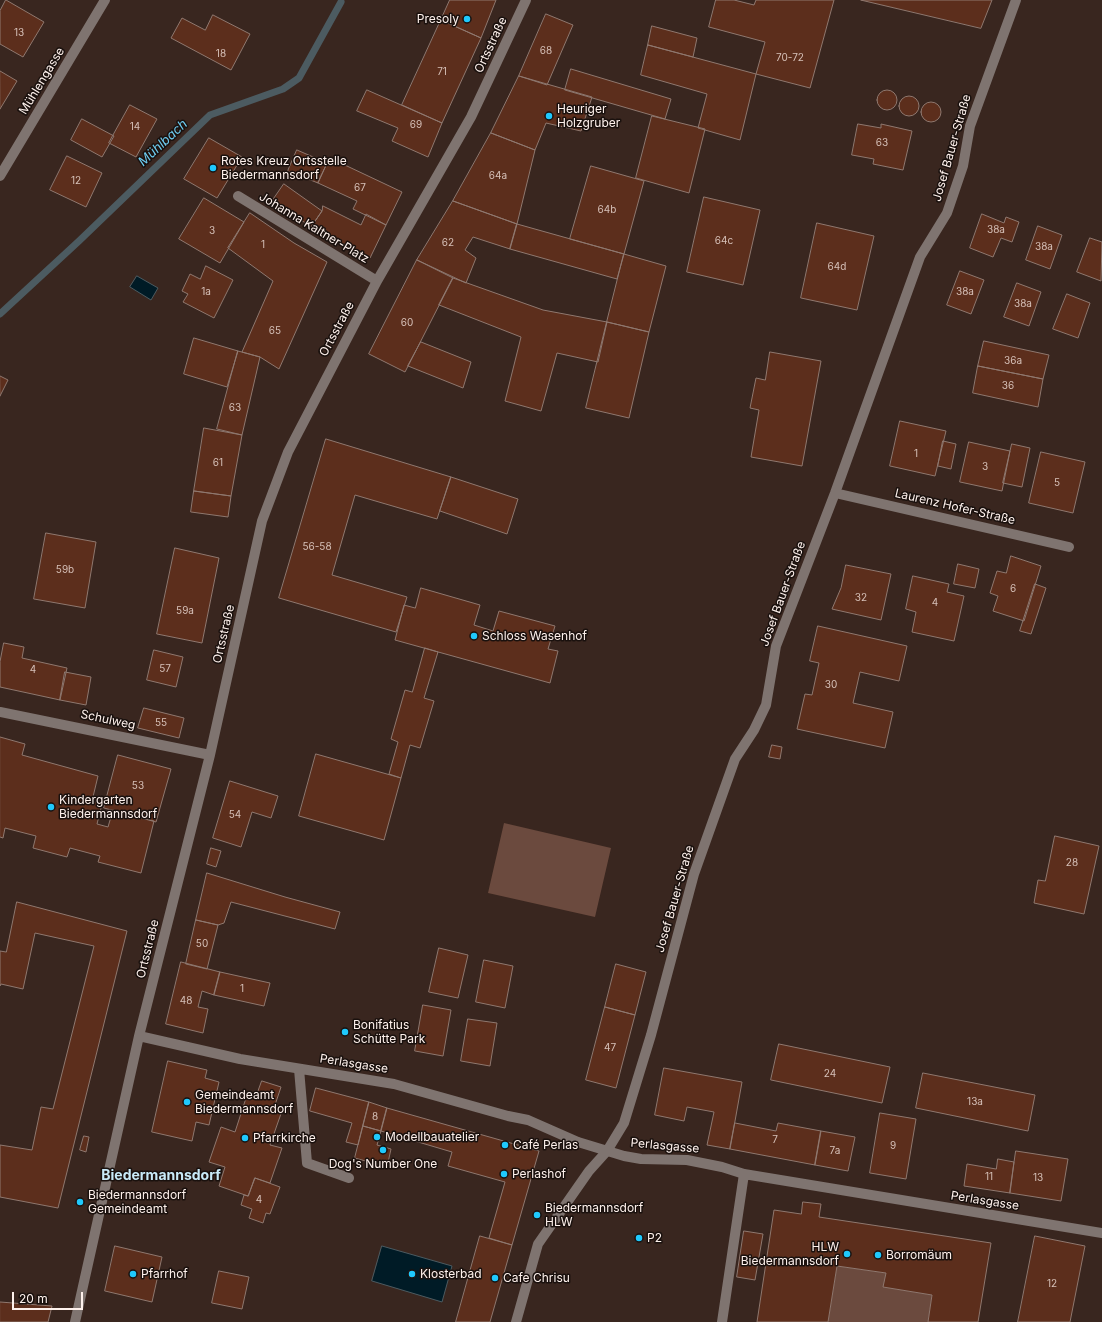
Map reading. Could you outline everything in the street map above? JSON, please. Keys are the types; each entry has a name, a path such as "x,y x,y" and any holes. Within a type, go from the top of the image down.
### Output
{"street":[{"name":"Mühlengasse","path":"0,176 105,0"},
{"name":"Ortsstraße","path":"75,1322 139,1036 210,755 262,521 288,452 377,281 471,117 526,0"},
{"name":"Josef Bauer-Straße","path":"516,1322 538,1244 589,1171 607,1151 624,1123 651,1035 694,874 736,759 754,730 766,705 776,646 835,493 920,257 947,213 963,166 970,126 1016,0"},
{"name":"Johanna Kaltner-Platz","path":"238,196 377,281"},
{"name":"Laurenz Hofer-Straße","path":"835,493 1069,547"},
{"name":"Schulweg","path":"0,712 210,755"},
{"name":"Perlasgasse","path":"139,1036 240,1059 394,1084 508,1116 528,1120 578,1142 641,1159 687,1160 744,1174 1102,1233"},
{"path":"299,1069 307,1163 349,1178"},
{"path":"722,1322 744,1174"}],"shaded area":[{"path":"504,823 611,848 595,917 488,893"},
{"path":"837,1266 886,1273 884,1287 932,1295 928,1322 828,1322"}],"water":[{"path":"137,276 158,288 151,300 130,287"},
{"name":"Klosterbad","path":"382,1246 452,1266 442,1302 372,1281"}],"building":[{"path":"6,0 44,22 23,57 0,44 0,11"},
{"path":"450,0 496,0 481,38 441,20"},
{"path":"716,0 734,0 754,5 756,0 834,0 810,88 756,74 765,42 709,27"},
{"path":"861,0 992,0 981,28"},
{"path":"546,14 573,25 547,85 519,76"},
{"path":"213,15 250,34 231,70 171,38 182,18 205,30"},
{"path":"441,20 481,38 442,123 402,105"},
{"path":"652,26 697,38 693,57 648,45"},
{"path":"648,45 756,74 740,140 698,128 707,94 641,75"},
{"path":"571,69 671,99 665,119 565,90"},
{"path":"0,71 17,81 0,109"},
{"path":"519,76 592,97 581,131 546,123 535,150 491,133"},
{"path":"367,90 442,123 428,157 392,141 398,128 357,111"},
{"path":"887,90 894,93 897,100 894,107 887,110 880,107 877,100 880,93"},
{"path":"909,96 916,99 919,106 916,113 909,116 902,113 899,106 902,99"},
{"path":"931,102 938,105 941,112 938,119 931,122 924,119 921,112 924,105"},
{"path":"130,105 157,119 136,157 109,143"},
{"path":"652,116 705,129 689,193 636,178"},
{"path":"82,119 114,136 102,157 71,140"},
{"path":"858,124 881,128 881,124 912,131 903,170 873,164 874,159 852,155"},
{"path":"491,133 535,150 517,224 453,201"},
{"name":"Rotes Kreuz Ortsstelle Biedermannsdorf","path":"209,138 242,157 217,198 184,179"},
{"path":"297,150 327,163 318,183 288,171"},
{"path":"67,156 102,173 86,207 50,190"},
{"path":"330,158 402,192 386,225 353,209 357,201 318,183"},
{"path":"591,166 644,181 624,254 570,239"},
{"path":"284,184 322,211 311,227 273,200"},
{"path":"704,197 760,210 743,285 687,272"},
{"path":"204,198 244,222 220,263 179,239"},
{"path":"453,201 517,224 510,249 473,237 465,250 476,258 466,283 417,260"},
{"path":"323,206 361,225 366,214 386,225 370,258 311,227 322,211"},
{"path":"250,213 294,243 327,262 279,369 260,357 242,352 273,281 228,248"},
{"path":"982,214 1004,223 1006,217 1019,222 1012,242 1001,238 993,257 970,248"},
{"path":"817,223 874,236 857,310 801,298"},
{"path":"517,224 624,254 617,279 510,249"},
{"path":"1038,226 1062,235 1050,269 1026,260"},
{"path":"1090,238 1102,242 1101,281 1077,272"},
{"path":"624,254 666,266 649,332 607,322"},
{"path":"417,260 453,278 405,372 369,354"},
{"path":"206,266 233,280 214,318 183,302 188,294 182,291 190,274 200,279"},
{"path":"960,271 984,280 971,314 947,305"},
{"path":"453,278 543,310 607,322 598,362 557,353 541,411 505,401 521,337 439,305"},
{"path":"1017,283 1041,292 1029,326 1004,317"},
{"path":"1067,294 1090,303 1078,338 1053,329"},
{"path":"607,322 649,332 629,418 586,408"},
{"path":"194,338 238,351 227,387 184,374"},
{"path":"984,341 1049,355 1043,379 978,366"},
{"path":"421,342 471,362 463,388 408,366"},
{"path":"238,351 260,357 242,435 217,429"},
{"path":"770,352 821,361 802,466 751,457 759,410 750,408 756,378 765,380"},
{"path":"978,366 1043,379 1038,407 973,393"},
{"path":"0,376 8,380 0,396"},
{"path":"900,421 946,431 935,476 890,466"},
{"path":"204,428 242,435 231,496 194,491"},
{"path":"326,439 451,477 437,519 355,495 332,575 407,597 396,632 279,598"},
{"path":"943,441 956,444 951,469 938,466"},
{"path":"969,442 1010,451 1002,491 960,482"},
{"path":"1012,444 1030,448 1022,487 1003,483"},
{"path":"1041,452 1085,462 1073,513 1029,503"},
{"path":"451,477 518,499 507,534 440,511"},
{"path":"194,491 231,496 228,517 191,512"},
{"path":"46,533 96,542 85,608 34,599"},
{"path":"175,548 219,558 202,643 157,634"},
{"path":"1011,556 1041,566 1024,621 993,611 998,596 990,593 997,571 1006,573"},
{"path":"958,564 979,569 975,588 954,584"},
{"path":"846,565 891,574 881,620 832,609 841,588"},
{"path":"913,576 949,584 947,592 964,596 954,641 912,632 916,612 906,609"},
{"path":"1035,584 1046,588 1031,634 1020,631"},
{"name":"Schloss Wasenhof","path":"421,588 480,605 474,625 493,631 499,611 555,626 548,649 558,651 550,683 395,640 404,605 415,608"},
{"path":"818,626 907,646 899,681 860,672 853,703 893,712 885,748 797,729 805,694 812,695 819,663 810,661"},
{"path":"4,643 24,647 22,658 67,668 60,700 0,687 0,662"},
{"path":"425,648 438,652 424,698 434,701 420,748 410,745 401,778 389,774 398,742 391,739 405,690 412,692"},
{"path":"154,650 183,657 176,687 147,680"},
{"path":"65,672 91,677 86,705 60,700"},
{"path":"144,708 184,718 179,738 138,728"},
{"name":"Kindergarten Biedermannsdorf","path":"0,737 25,744 22,755 98,776 92,801 102,804 97,824 108,827 113,810 154,821 141,873 98,862 100,856 70,848 67,857 33,848 36,836 5,828 3,838 0,837"},
{"path":"772,745 782,747 780,759 769,757"},
{"path":"316,754 401,778 384,840 299,816"},
{"path":"118,755 171,769 156,822 104,808"},
{"path":"230,781 278,796 271,818 252,812 241,847 213,838"},
{"path":"1055,836 1099,846 1084,914 1034,903 1038,880 1045,881"},
{"path":"211,848 221,851 216,867 207,864"},
{"path":"207,873 340,912 335,929 231,902 224,923 218,925 196,920"},
{"path":"17,902 127,931 58,1208 0,1197 0,1145 32,1150 41,1107 53,1109 94,946 35,933 23,989 1,984 0,986 0,951 6,952"},
{"path":"196,920 218,925 207,969 186,964"},
{"path":"439,948 468,955 458,998 429,992"},
{"path":"484,960 513,966 505,1008 476,1002"},
{"path":"181,962 220,972 214,995 202,991 198,1007 208,1009 203,1033 166,1024"},
{"path":"616,964 646,972 635,1015 605,1007"},
{"path":"220,972 270,983 264,1006 214,995"},
{"path":"423,1005 451,1010 443,1056 415,1051"},
{"path":"605,1007 635,1015 616,1088 586,1080"},
{"path":"468,1019 497,1023 490,1066 461,1061"},
{"path":"779,1044 890,1067 882,1103 771,1080"},
{"name":"Gemeindeamt Biedermannsdorf","path":"168,1061 207,1070 205,1078 219,1082 209,1125 196,1122 192,1141 152,1132"},
{"path":"664,1068 742,1082 730,1149 707,1145 714,1112 687,1107 684,1121 655,1115"},
{"path":"923,1073 1035,1095 1028,1131 916,1108"},
{"name":"Pfarrkirche","path":"262,1081 281,1087 275,1105 283,1108 270,1145 282,1148 270,1183 255,1178 248,1196 219,1186 225,1167 209,1162 221,1127 235,1132 247,1095 255,1098"},
{"path":"316,1088 369,1102 358,1145 346,1142 352,1123 310,1111"},
{"path":"369,1102 387,1108 381,1131 363,1126"},
{"name":"Perlashof","path":"387,1108 539,1151 512,1245 489,1238 505,1182 448,1166 452,1152 381,1131"},
{"path":"880,1113 916,1119 906,1179 870,1173"},
{"path":"735,1123 776,1131 778,1123 821,1131 815,1165 730,1149"},
{"path":"363,1126 381,1131 377,1145 391,1149 387,1167 355,1158"},
{"path":"821,1131 855,1137 848,1171 815,1165"},
{"path":"84,1136 89,1137 86,1152 80,1150"},
{"path":"1016,1151 1068,1159 1061,1201 1010,1193"},
{"path":"998,1159 1014,1162 1010,1193 964,1186 967,1164 996,1169"},
{"path":"255,1178 280,1187 270,1214 266,1213 263,1223 249,1218 252,1209 241,1205 244,1195 248,1196"},
{"name":"Borromäum","path":"803,1202 821,1204 819,1217 991,1243 978,1322 928,1322 932,1295 883,1287 886,1273 837,1266 828,1322 757,1322 774,1210 801,1214"},
{"path":"744,1231 763,1234 755,1280 737,1277"},
{"path":"480,1236 512,1245 490,1322 456,1322"},
{"path":"1035,1236 1085,1246 1070,1322 1018,1322"},
{"name":"Pfarrhof","path":"115,1246 162,1257 152,1302 105,1291"},
{"path":"219,1271 249,1277 242,1309 212,1303"},
{"path":"0,1302 52,1306 48,1322 0,1322"}],"waterway":[{"name":"Mühlbach","path":"0,314 79,241 210,115 283,89 299,78 341,2"}],"place":[{"name":"Presoly","path":"467,19"},
{"name":"Heuriger Holzgruber","path":"549,116"},
{"name":"Rotes Kreuz Ortsstelle Biedermannsdorf","path":"213,168"},
{"name":"Schloss Wasenhof","path":"474,636"},
{"name":"Kindergarten Biedermannsdorf","path":"51,807"},
{"name":"Bonifatius Schütte Park","path":"345,1032"},
{"name":"Gemeindeamt Biedermannsdorf","path":"187,1102"},
{"name":"Modellbauatelier","path":"377,1137"},
{"name":"Pfarrkirche","path":"245,1138"},
{"name":"Café Perlas","path":"505,1145"},
{"name":"Dog's Number One","path":"383,1150"},
{"name":"Perlashof","path":"504,1174"},
{"name":"Biedermannsdorf Gemeindeamt","path":"80,1202"},
{"name":"Biedermannsdorf HLW","path":"537,1215"},
{"name":"P2","path":"639,1238"},
{"name":"HLW Biedermannsdorf","path":"847,1254"},
{"name":"Borromäum","path":"878,1255"},
{"name":"Pfarrhof","path":"133,1274"},
{"name":"Klosterbad","path":"412,1274"},
{"name":"Cafe Chrisu","path":"495,1278"}],"district":[{"name":"Biedermannsdorf","path":"161,1176"}]}
